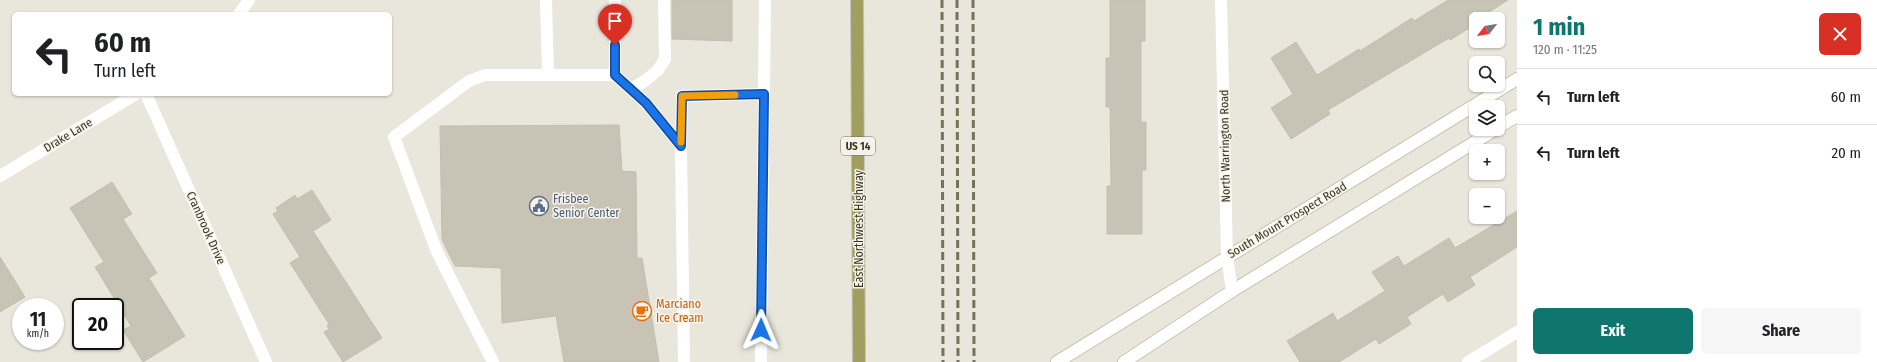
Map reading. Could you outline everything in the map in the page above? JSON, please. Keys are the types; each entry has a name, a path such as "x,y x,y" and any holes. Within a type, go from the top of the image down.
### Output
{"main road":[{"path":"240,12 249,0"},
{"path":"546,0 548,75"},
{"path":"615,0 615,75"},
{"path":"631,89 645,82 658,70 665,59 664,0"},
{"path":"761,362 765,0"},
{"name":"East Northwest Highway","path":"858,0 859,362"},
{"name":"North Warrington Road","path":"1221,0 1227,256 1232,291"},
{"path":"493,362 437,252 394,137 469,81 485,75 615,75 646,103 681,146"},
{"name":"South Mount Prospect Road","path":"1057,362 1227,256 1517,79"},
{"path":"684,362 681,146 682,96 764,94"},
{"name":"Drake Lane","path":"0,176 133,96"},
{"name":"Cranbrook Drive","path":"147,96 266,362"},
{"path":"1505,123 1517,116"},
{"path":"1124,362 1232,291 1484,136"},
{"path":"1468,362 1517,332"}],"building":[{"path":"672,0 732,0 732,41 672,39"},
{"path":"1110,0 1145,0 1145,41 1141,41 1141,122 1146,122 1146,170 1142,170 1142,234 1107,234 1107,186 1111,186 1110,107 1106,107 1106,58 1110,58"},
{"path":"1448,0 1508,0 1489,12 1469,12 1469,28 1450,40 1449,38 1328,110 1330,114 1291,139 1271,108 1293,94 1271,58 1296,42 1317,75 1359,49 1360,51 1412,18 1414,21"},
{"name":"Frisbee Senior Center","path":"619,125 622,171 636,172 637,258 642,258 659,362 564,362 556,316 502,323 501,268 455,266 442,240 440,126"},
{"path":"112,182 132,214 123,219 157,273 149,278 185,336 143,362 124,332 124,330 131,326 124,315 124,298 114,298 95,267 104,262 70,208"},
{"path":"312,190 331,220 313,231 382,338 343,362 324,332 329,329 327,326 329,324 290,263 300,257 273,214 278,211 276,208 295,195 297,199"},
{"path":"1517,211 1517,247 1470,277 1475,285 1448,302 1443,294 1407,317 1411,324 1379,344 1376,339 1339,362 1300,362 1287,341 1333,313 1337,321 1385,291 1372,272 1398,256 1404,266 1449,238 1455,248 1495,224 1505,224 1505,218"},
{"path":"0,257 25,297 12,298 12,305 0,312"}],"railway":[{"path":"942,0 943,362"},
{"path":"957,0 958,362"},
{"path":"973,0 974,362"}],"slow traffic":[{"path":"681,142 682,96 735,95"}],"place":[{"name":"Frisbee Senior Center","path":"539,206"},
{"name":"Marciano Ice Cream","path":"642,311"}],"route":[{"path":"615,45 615,75 646,103 681,146 682,96 764,94 761,330"}]}
